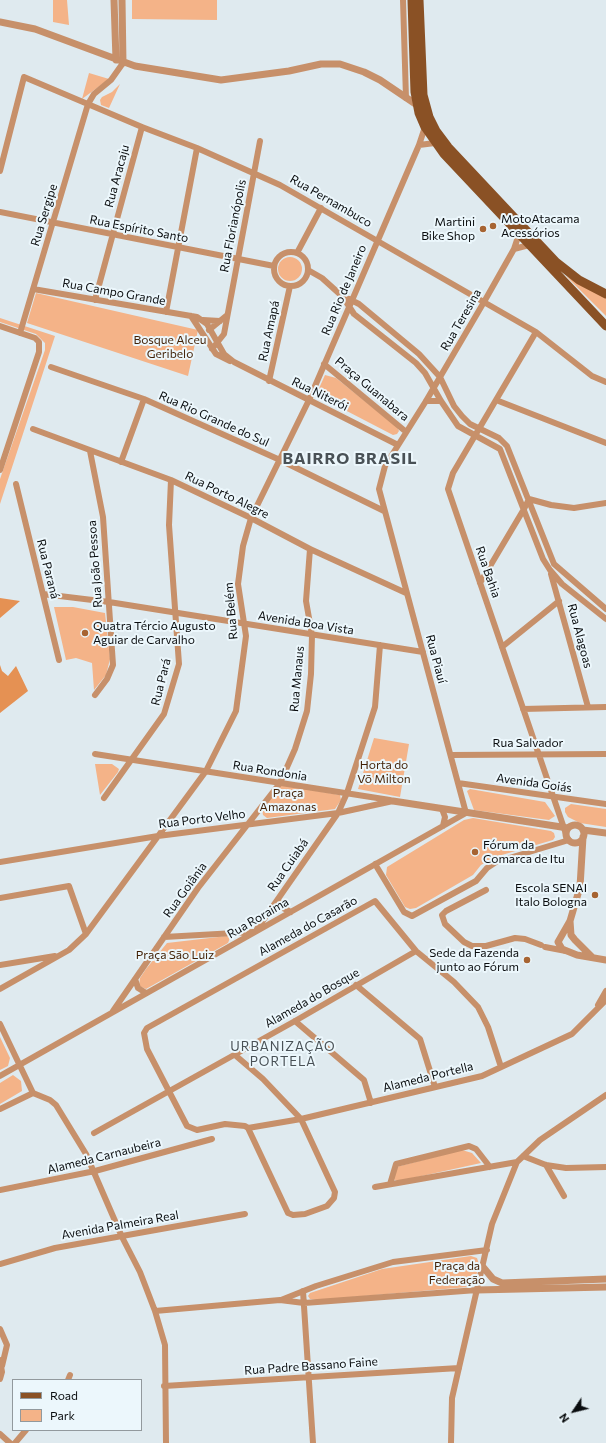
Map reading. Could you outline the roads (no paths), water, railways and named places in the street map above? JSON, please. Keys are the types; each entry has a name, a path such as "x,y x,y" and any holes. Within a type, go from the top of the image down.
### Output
{"main road":[{"path":"412,0 414,92 425,128 435,143 606,326"},
{"path":"419,0 423,95 429,117 436,130 448,147 556,262 579,280 606,294"}],"street":[{"path":"114,0 116,60 118,71"},
{"path":"88,104 94,94 112,80 123,63 122,0"},
{"path":"403,0 406,98"},
{"path":"0,22 35,28 123,63 221,80 289,71 321,64 340,64 364,72 417,105"},
{"name":"Rua Pernambuco","path":"0,171 24,77 142,127 197,148 280,185 536,332 592,376 606,382"},
{"name":"Rua Sergipe","path":"20,333 88,104"},
{"name":"Rua Aracaju","path":"96,300 142,127"},
{"name":"Rua Rio de Janeiro","path":"308,400 419,146 425,128"},
{"name":"Rua Florianópolis","path":"212,349 224,334 226,316 260,141"},
{"path":"419,146 435,143"},
{"path":"166,312 197,148"},
{"path":"297,253 321,208"},
{"name":"Rua Espírito Santo","path":"0,212 274,266"},
{"name":"Rua Teresina","path":"384,511 379,489 385,466 405,431 426,401 504,268 514,249 519,234"},
{"path":"514,249 529,245"},
{"path":"308,270 302,282 290,286 282,284 277,278 274,266 278,258 283,254 288,252 297,253 304,259 308,270 322,278 343,297 354,314 416,362 425,372 441,401 458,426 475,436 490,442 500,449 550,570 562,584 606,619"},
{"name":"Rua Amapá","path":"269,381 290,286"},
{"name":"Rua Campo Grande","path":"33,289 191,316 203,320 211,329 218,342"},
{"path":"343,297 352,300 419,354 440,377 458,411 470,424 499,438 507,446 551,558 558,569 606,608"},
{"path":"191,316 212,349"},
{"path":"204,335 226,316"},
{"path":"203,320 220,321"},
{"path":"0,326 35,338 39,342 39,352 0,470"},
{"name":"Rua Bahia","path":"536,332 450,478 448,489 552,796 567,834"},
{"name":"Rua Niterói","path":"218,342 224,354 234,362 269,381 398,444"},
{"name":"Rua Niterói","path":"212,349 221,358 234,362"},
{"name":"Praça Guanabara","path":"324,364 405,431"},
{"name":"Rua Rio Grande do Sul","path":"51,367 144,399 280,460 384,511"},
{"path":"121,462 144,399"},
{"name":"Rua Belém","path":"0,989 58,956 73,946 86,934 206,771 236,711 246,636 238,584 243,546 251,518 308,400"},
{"path":"496,400 604,443"},
{"path":"426,401 441,401"},
{"name":"Rua Porto Alegre","path":"33,429 171,480 251,518 310,549 406,593"},
{"name":"Rua João Pessoa","path":"90,451 103,517 113,665 107,679 95,695"},
{"name":"Rua Pará","path":"104,798 164,714 180,664 169,525 171,480"},
{"name":"Rua Paraná","path":"16,484 60,660"},
{"path":"529,499 551,505 574,508 606,503"},
{"path":"480,583 529,499"},
{"name":"Rua Piauí","path":"384,511 466,813"},
{"name":"Rua Manaus","path":"280,783 295,749 307,711 311,674 312,635 306,601 310,549"},
{"name":"Rua Alagoas","path":"550,570 588,707"},
{"path":"557,595 562,584 568,577"},
{"name":"Avenida Boa Vista","path":"43,594 109,602 176,614 423,652"},
{"path":"502,647 559,602"},
{"name":"Rua Cuiabá","path":"255,932 338,813 347,793 375,707 380,645"},
{"path":"523,709 606,707"},
{"name":"Rua Rondonia","path":"95,754 442,809"},
{"name":"Rua Salvador","path":"451,755 606,754"},
{"name":"Rua Goiânia","path":"113,1012 198,888 280,783"},
{"name":"Avenida Goiás","path":"458,783 606,804"},
{"name":"Rua Porto Velho","path":"0,862 109,843 338,813 393,801"},
{"path":"442,809 552,825 578,842 583,833"},
{"path":"442,809 445,817 443,826"},
{"name":"Rua Roraima","path":"0,1076 466,813"},
{"path":"552,825 567,834 578,848 582,856"},
{"path":"374,864 404,912 412,916 476,880 487,868 496,862 567,834 574,825 581,827 583,833 580,887 570,921 558,942 559,947 566,951"},
{"path":"583,833 606,833"},
{"path":"0,898 69,886 86,934"},
{"path":"486,890 446,911 442,915 445,924 464,942 472,946 486,946 515,938 525,939 543,946 577,955 606,960"},
{"path":"278,899 281,907 291,912"},
{"name":"Alameda do Casarão","path":"169,1090 147,1049 143,1038 147,1028 375,901 416,951 454,982 478,1007 488,1027 501,1067"},
{"path":"566,951 573,947 570,921"},
{"path":"164,937 255,932"},
{"path":"562,935 573,938 592,957"},
{"name":"Alameda do Bosque","path":"94,1133 295,1021 416,951"},
{"path":"0,965 58,956"},
{"path":"135,979 138,988 146,993"},
{"path":"356,985 420,1039 436,1087"},
{"path":"127,990 135,999"},
{"name":"Alameda Portella","path":"596,1008 606,991"},
{"name":"Alameda Portella","path":"169,1090 181,1116 191,1129 197,1130 213,1126 235,1124 248,1128 301,1119 477,1077 572,1034 596,1008 606,1000"},
{"path":"295,1021 364,1080 372,1103"},
{"path":"0,1024 18,1065 33,1093 50,1100 59,1109 86,1154 95,1171 122,1237 140,1272 155,1311 165,1345 164,1386 166,1443"},
{"path":"235,1054 263,1079 301,1119 335,1192 334,1198 327,1206 305,1214 288,1214 248,1128"},
{"path":"0,1109 33,1093"},
{"path":"451,1443 450,1410 492,1224 517,1162 540,1140 606,1095"},
{"name":"Alameda Carnaubeira","path":"0,1190 95,1171 212,1139"},
{"path":"390,1184 396,1164 469,1146 476,1149 490,1167"},
{"path":"523,1156 546,1165 566,1168 606,1166"},
{"path":"375,1187 517,1162"},
{"path":"546,1165 564,1196"},
{"name":"Avenida Palmeira Real","path":"0,1264 55,1248 245,1214"},
{"path":"280,1300 393,1262 487,1250"},
{"path":"483,1267 493,1279 502,1283 606,1279"},
{"path":"155,1311 280,1300 304,1303 478,1290 606,1287"},
{"path":"303,1291 313,1443"},
{"path":"0,1329 7,1341 8,1349 1,1363 2,1372 0,1379"},
{"name":"Rua Padre Bassano Faine","path":"164,1386 459,1368"},
{"path":"15,1443 25,1431"},
{"path":"0,1434 10,1443"}],"place":[{"name":"MotoAtacama Acessórios","path":"493,226"},
{"name":"Martini Bike Shop","path":"483,229"},
{"name":"Quatra Tércio Augusto Aguiar de Carvalho","path":"85,633"},
{"name":"Fórum da Comarca de Itu","path":"475,852"},
{"name":"Escola SENAI Italo Bologna","path":"595,895"},
{"name":"Sede da Fazenda junto ao Fórum","path":"527,960"}],"district":[{"name":"BAIRRO BRASIL","path":"350,459"},
{"name":"URBANIZAÇÃO PORTELA","path":"283,1054"}],"park label":[{"name":"Bosque Alceu Geribelo","path":"170,347"},
{"name":"Horta do Võ Milton","path":"384,772"},
{"name":"Praça Amazonas","path":"288,800"},
{"name":"Praça São Luiz","path":"175,955"},
{"name":"Praça da Federação","path":"457,1273"}]}
